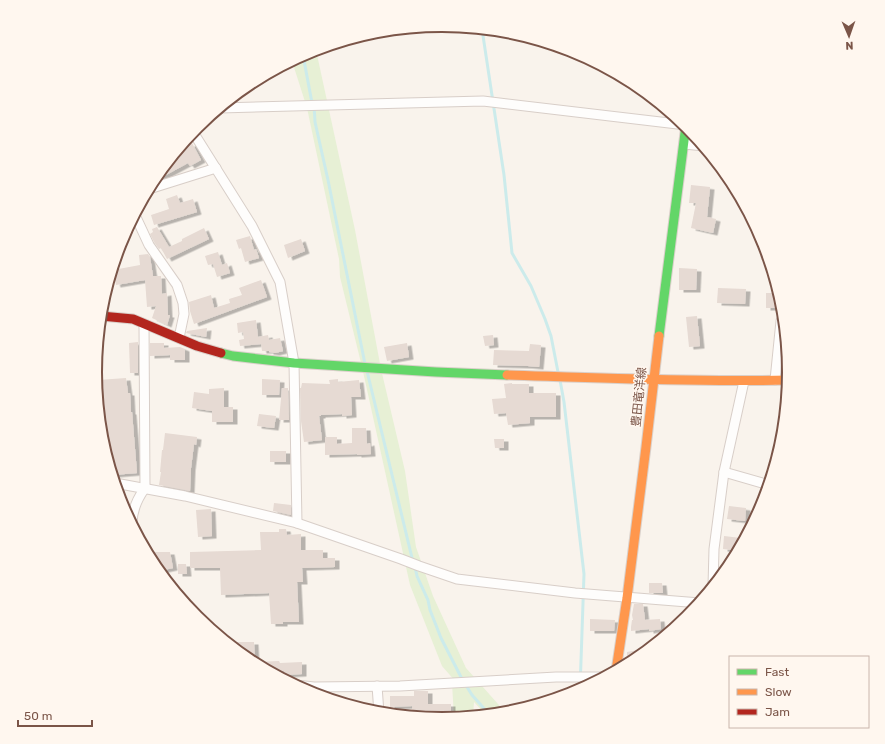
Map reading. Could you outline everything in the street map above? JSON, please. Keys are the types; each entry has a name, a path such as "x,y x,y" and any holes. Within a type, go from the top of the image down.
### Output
{"street":[{"path":"229,108 483,101 675,124"},
{"name":"豊田竜洋線","path":"617,663 627,598 653,380 685,134"},
{"path":"197,138 252,226 280,282 294,364 297,523"},
{"path":"684,144 695,145"},
{"path":"158,186 216,168"},
{"path":"138,222 149,245 176,285 183,303 184,314 179,338"},
{"path":"107,317 133,320 197,346 233,356 294,364 436,372 653,380 782,380"},
{"path":"133,512 145,488 144,324"},
{"path":"775,380 780,329"},
{"path":"713,577 714,549 724,472 744,381"},
{"path":"724,472 763,483"},
{"path":"122,484 185,496 297,523 457,579 575,593 692,602"},
{"path":"315,687 400,686 556,677 593,677"},
{"path":"377,686 378,705"}],"green space":[{"path":"317,56 355,230 381,369 405,471 416,547 433,596 466,668 500,707 481,710 474,702 473,710 454,711 452,683 456,682 442,666 410,585 362,367 340,277 339,259 307,108 294,66"}],"building":[{"path":"191,143 201,160 190,166 188,163 166,175 173,165"},
{"path":"691,185 710,187 707,217 716,219 713,233 691,228 696,203 689,203"},
{"path":"177,195 180,203 193,199 197,212 154,225 151,215 169,209 166,199"},
{"path":"157,227 169,247 204,228 209,239 167,259 161,248 159,249 150,234 153,232 152,229"},
{"path":"250,236 254,250 256,249 259,258 245,262 241,248 239,249 236,240"},
{"path":"301,239 305,251 288,258 284,245"},
{"path":"218,252 222,265 227,263 230,273 217,277 213,264 208,265 205,256"},
{"path":"148,254 150,257 153,276 161,276 162,294 167,293 168,315 170,315 167,325 152,318 156,306 147,307 145,280 116,285 115,281 119,269 140,265 139,255"},
{"path":"679,268 697,269 696,290 679,290"},
{"path":"261,280 267,297 194,324 189,302 211,295 214,308 230,303 229,299 242,295 239,288"},
{"path":"718,288 746,289 745,304 717,303"},
{"path":"766,293 773,293 776,308 766,308"},
{"path":"697,316 700,346 689,347 686,317"},
{"path":"256,320 258,337 268,335 269,340 280,338 283,351 275,353 262,351 261,344 240,346 239,340 244,339 243,332 238,333 237,323"},
{"path":"207,328 206,337 186,333 187,331"},
{"path":"493,335 494,345 485,346 483,336"},
{"path":"138,342 138,373 130,373 129,343"},
{"path":"150,343 164,343 164,348 180,347 185,349 185,360 170,360 170,355 150,356"},
{"path":"407,343 409,357 387,361 384,347"},
{"path":"530,344 541,345 539,367 493,365 494,350 529,351"},
{"path":"126,378 128,393 130,393 137,473 119,475 114,460 105,416 102,380"},
{"path":"262,379 280,380 279,395 262,395"},
{"path":"338,379 338,382 359,380 361,397 351,397 352,415 342,416 342,414 319,416 322,440 304,442 301,421 300,388 302,383 330,384 329,380"},
{"path":"504,384 529,384 529,393 556,393 556,417 530,417 530,423 508,425 506,413 494,414 492,399 506,398"},
{"path":"224,388 224,407 233,407 233,422 212,422 212,411 192,408 194,392 209,394 209,389"},
{"path":"282,388 288,388 289,420 279,420"},
{"path":"259,414 276,416 274,428 257,426"},
{"path":"352,428 366,428 367,444 370,443 371,454 325,455 325,437 337,437 337,444 352,443"},
{"path":"165,433 197,437 196,445 194,444 190,491 159,485"},
{"path":"494,439 504,439 504,448 495,448"},
{"path":"270,451 286,451 286,462 270,462"},
{"path":"274,503 291,505 291,515 273,511"},
{"path":"729,506 746,508 745,521 727,519"},
{"path":"211,509 212,536 198,537 196,510"},
{"path":"279,529 286,529 287,535 301,534 301,550 323,550 323,558 335,558 335,567 302,568 303,582 297,582 299,622 271,624 269,593 221,595 220,568 190,568 190,552 261,550 260,532 279,532"},
{"path":"724,536 739,538 732,550 723,549"},
{"path":"154,552 170,552 173,568 166,569"},
{"path":"178,564 186,564 187,574 178,574"},
{"path":"649,583 662,583 663,593 649,593"},
{"path":"634,604 643,604 645,620 660,619 661,629 631,631"},
{"path":"590,619 615,620 614,631 590,631"},
{"path":"236,642 254,642 255,655"},
{"path":"638,650 627,657 627,652"},
{"path":"279,661 280,663 302,662 302,674 288,675 284,671 281,671 265,662"},
{"path":"414,691 428,691 428,704 451,704 451,712 412,710 412,706 390,707 390,696 414,696"}],"waterway":[{"path":"483,35 504,175 512,253 531,286 545,319 551,336 558,372"},
{"path":"304,62 312,103 314,105 315,122 365,364"},
{"path":"367,371 413,562"},
{"path":"560,380 564,402 584,574 580,683"},
{"path":"415,567 417,576 428,600 430,610 441,638 462,679 472,695 485,709"}],"traffic: fast":[{"path":"659,336 685,134"},
{"path":"221,353 233,356 294,363 507,375"}],"traffic: slow":[{"path":"617,663 627,598 659,336"},
{"path":"507,375 683,380 782,380"}],"traffic: jam":[{"path":"107,317 133,319 197,346 221,353"}]}
